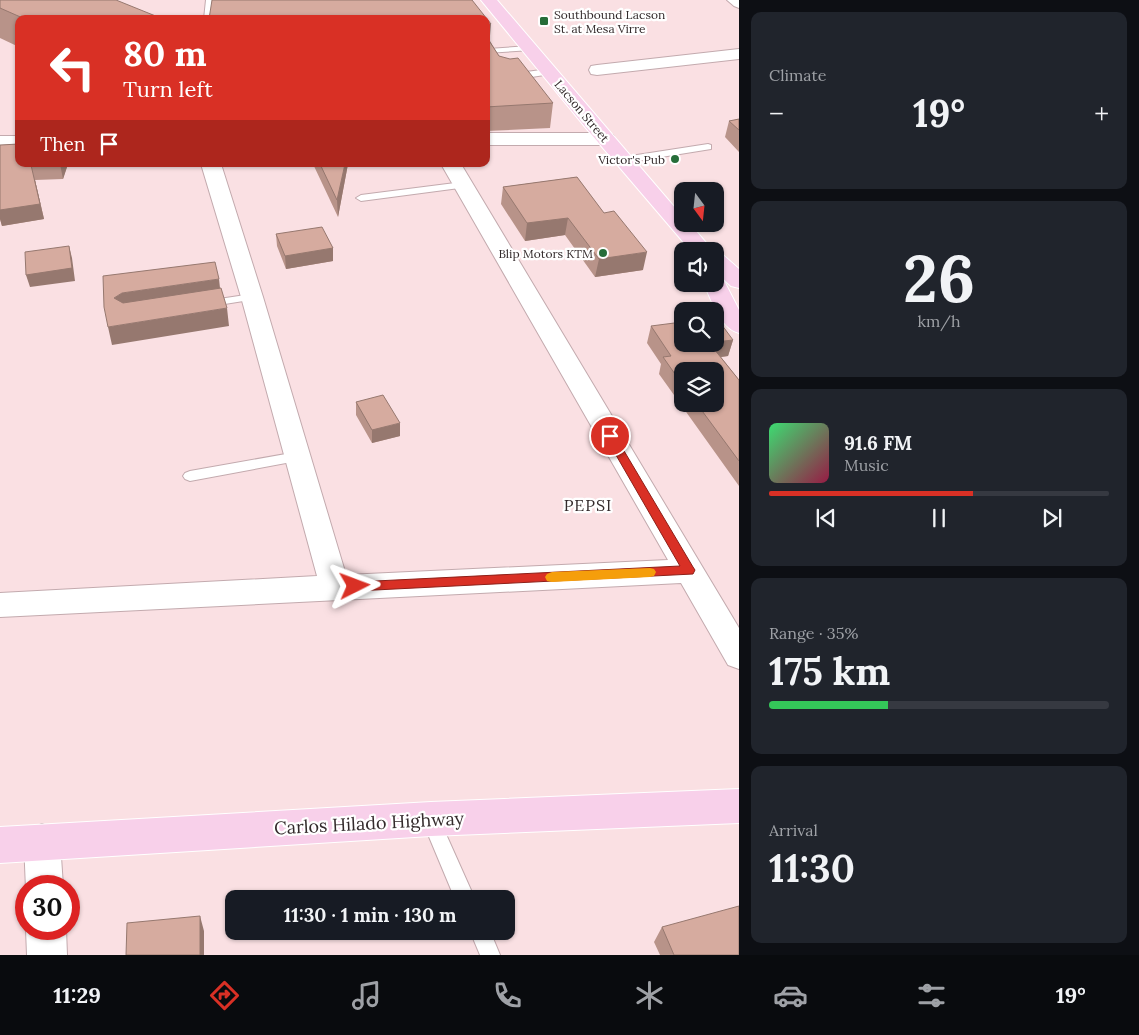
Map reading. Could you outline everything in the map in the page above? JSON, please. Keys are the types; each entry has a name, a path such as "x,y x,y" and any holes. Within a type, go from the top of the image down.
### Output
{"main road":[{"name":"Lacson Street","path":"489,0 548,72 694,242"},
{"path":"724,268 739,281"},
{"path":"724,279 739,297"},
{"path":"719,292 729,313 739,326"},
{"name":"Carlos Hilado Highway","path":"0,845 431,819 739,806"}],"street":[{"path":"735,0 739,4"},
{"path":"597,70 739,54"},
{"path":"490,139 606,139"},
{"path":"0,142 15,142"},
{"path":"212,167 252,297 335,588"},
{"path":"457,174 739,656"},
{"path":"0,605 689,570"},
{"path":"42,842 44,875"},
{"path":"46,940 47,955"}],"lane":[{"path":"208,15 210,0"},
{"path":"490,51 528,48"},
{"path":"490,56 494,62"},
{"path":"502,76 508,78 548,72"},
{"path":"624,160 708,147"},
{"path":"361,198 457,174"},
{"path":"194,306 252,297"},
{"path":"190,476 297,457"},
{"path":"431,819 462,890"},
{"path":"484,940 490,955"}],"building":[{"path":"0,0 116,0 153,15 16,15 0,8"},
{"path":"212,0 472,0 484,15 210,15"},
{"path":"490,42 499,56 510,59 518,58 553,103 490,107"},
{"path":"739,119 739,130 729,121"},
{"path":"15,144 15,167 31,167 40,204 0,210 0,145"},
{"path":"321,167 344,167 337,200"},
{"path":"577,177 604,213 614,211 647,252 599,259 568,218 527,223 503,187"},
{"path":"322,227 333,248 285,256 276,234"},
{"path":"69,246 72,268 26,275 25,252"},
{"path":"215,262 219,279 122,293 114,298 123,303 221,288 227,308 108,327 104,307 103,276"},
{"path":"674,323 674,352 716,352 739,380 739,461 703,412 724,412 724,362 674,362 674,373 663,357 671,356 651,326"},
{"path":"724,328 733,340 724,341"},
{"path":"383,395 400,423 372,430 356,402"},
{"path":"739,906 739,955 674,955 662,927"},
{"path":"200,916 200,955 126,955 127,923"}],"slow traffic":[{"path":"552,577 650,572"}],"place":[{"name":"Southbound Lacson St. at Mesa Virre","path":"544,21"},
{"name":"Victor's Pub","path":"675,159"},
{"name":"Blip Motors KTM","path":"603,253"}],"district":[{"name":"PEPSI","path":"588,505"}],"route":[{"path":"355,586 689,570 610,436"}]}
